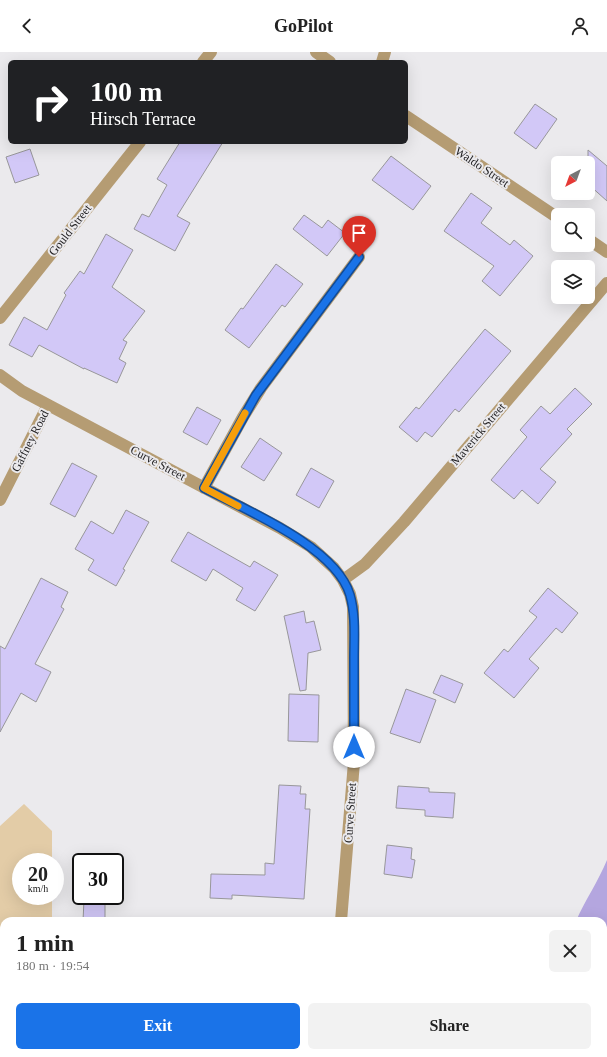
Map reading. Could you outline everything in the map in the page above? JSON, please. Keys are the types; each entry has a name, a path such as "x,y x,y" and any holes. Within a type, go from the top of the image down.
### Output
{"street":[{"path":"205,60 211,52"},
{"path":"316,52 327,60"},
{"name":"Waldo Street","path":"408,117 551,213"},
{"name":"Gould Street","path":"0,318 138,144"},
{"path":"595,244 607,252"},
{"path":"204,488 251,402 359,257"},
{"name":"Maverick Street","path":"343,580 364,564 404,522 607,282"},
{"name":"Curve Street","path":"0,375 22,391 301,541 324,558 343,580 350,594 354,622 354,739 352,792 341,917"},
{"name":"Gaffney Road","path":"0,500 48,405"}],"shaded area":[{"path":"24,804 52,831 52,853 12,853 12,905 52,905 52,917 0,917 0,826"},
{"path":"607,860 607,917 578,917 583,906"}],"building":[{"path":"535,104 557,119 536,149 514,133"},
{"path":"179,144 222,144 177,216 190,223 175,251 134,229 142,214 149,217 167,185 157,179"},
{"path":"30,149 39,175 15,183 6,157"},
{"path":"588,150 607,166 607,201 595,190 595,156 588,156"},
{"path":"391,156 431,186 413,210 372,180"},
{"path":"471,193 492,208 481,223 510,245 514,240 533,256 500,296 482,281 494,266 444,231"},
{"path":"304,215 322,228 328,220 345,233 327,256 293,229"},
{"path":"106,234 133,250 112,287 145,311 123,340 127,342 119,359 126,363 117,383 84,369 39,345 32,357 9,345 24,317 47,330 66,295 64,293 80,271 84,274"},
{"path":"276,264 303,284 285,307 282,305 249,348 225,330 241,308 243,309"},
{"path":"485,329 511,351 459,412 455,409 432,437 425,432 417,442 399,427 416,407 419,409"},
{"path":"575,388 592,404 567,429 572,434 540,469 556,482 538,504 522,490 514,499 491,480 527,437 520,430 541,406 550,414"},
{"path":"197,407 221,420 207,445 183,432"},
{"path":"260,438 282,453 264,481 241,467"},
{"path":"72,463 97,476 75,517 50,504"},
{"path":"311,468 334,481 319,508 296,495"},
{"path":"126,510 149,522 123,569 125,570 116,586 88,570 94,560 75,549 91,521 113,534"},
{"path":"188,532 250,567 254,561 278,575 255,611 236,600 243,588 213,569 206,581 171,561"},
{"path":"41,578 68,592 61,607 64,609 35,664 51,672 36,702 21,693 0,732 0,646 5,649"},
{"path":"548,588 578,613 562,633 556,628 529,659 539,668 514,698 484,673 504,649 508,652 537,617 529,611"},
{"path":"304,611 306,623 314,621 321,650 308,653 306,690 300,691 284,616"},
{"path":"441,675 463,684 455,703 433,693"},
{"path":"406,689 436,700 420,743 390,733"},
{"path":"289,694 319,695 318,742 288,741"},
{"path":"279,785 301,786 300,794 306,794 305,809 310,809 304,899 232,895 232,899 210,898 211,874 265,875 265,863 274,864"},
{"path":"398,786 429,788 429,792 455,793 453,818 425,816 425,810 396,808"},
{"path":"387,845 412,848 411,859 415,860 412,878 384,874"},
{"path":"84,905 105,905 105,917 83,917"}],"slow traffic":[{"path":"238,506 204,488 245,413"}],"route":[{"path":"354,747 354,622 350,594 343,580 324,558 296,537 204,488 251,402 359,257"}]}
